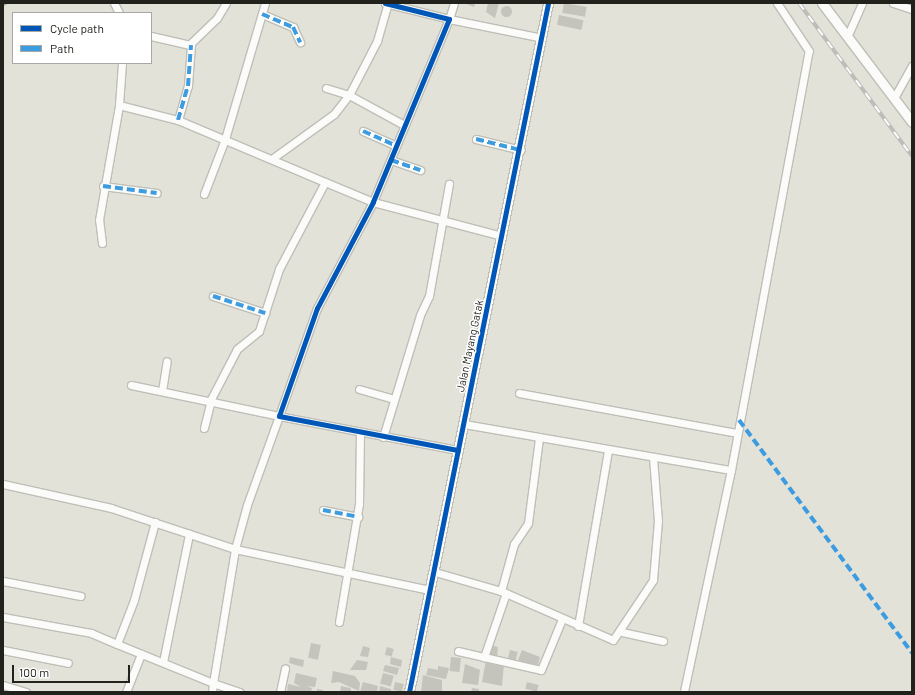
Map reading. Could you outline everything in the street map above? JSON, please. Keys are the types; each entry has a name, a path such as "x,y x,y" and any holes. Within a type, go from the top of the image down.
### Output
{"street":[{"path":"114,3 118,12"},
{"path":"178,120 188,86 191,44 226,3"},
{"path":"204,194 225,139 265,3"},
{"path":"271,157 334,114 349,95 376,41 387,3 449,19 542,38"},
{"path":"212,692 236,549 247,505 317,308 372,202 391,160 404,125 449,19 454,3"},
{"name":"Jalan Mayang Gatak","path":"410,692 458,450 521,150 548,3"},
{"path":"684,692 731,470 736,432 809,51 777,3"},
{"path":"822,3 912,122"},
{"path":"847,37 862,3"},
{"path":"893,3 912,9"},
{"path":"262,14 293,27 300,42"},
{"path":"152,36 191,44"},
{"path":"102,243 99,220 103,186 119,105 122,64"},
{"path":"894,98 912,66"},
{"path":"326,88 349,95 404,125"},
{"path":"119,105 178,120 271,157 372,202 443,222 502,236"},
{"path":"363,131 396,146"},
{"path":"476,139 521,150"},
{"path":"391,160 420,170"},
{"path":"204,428 211,399 237,349 254,337 265,314 279,269 325,182"},
{"path":"383,437 393,399 429,296 449,184"},
{"path":"103,186 157,193"},
{"path":"213,296 265,314"},
{"path":"162,391 167,361"},
{"path":"131,385 211,399 279,416 383,437 458,450"},
{"path":"360,389 393,399"},
{"path":"519,393 736,432"},
{"path":"464,424 731,470"},
{"path":"339,622 358,518 360,432"},
{"path":"484,657 504,592 514,544 528,523 539,438"},
{"path":"578,626 608,450"},
{"path":"435,572 504,592 610,640 622,632 654,580 658,521 653,457"},
{"path":"3,484 115,509 236,549 430,590"},
{"path":"324,510 358,518"},
{"path":"117,644 134,600 155,522"},
{"path":"163,662 189,534"},
{"path":"3,581 81,596"},
{"path":"3,617 92,633 238,692"},
{"path":"458,651 541,670 562,619"},
{"path":"622,632 662,641"},
{"path":"3,650 68,663"},
{"path":"126,692 141,654"},
{"path":"280,692 285,669"},
{"path":"3,685 26,692"}],"building":[{"path":"464,3 475,3 474,7"},
{"path":"488,3 499,3 495,18 486,12"},
{"path":"564,3 587,7 585,17 562,13"},
{"path":"506,5 510,7 512,11 510,15 506,17 502,15 500,11 502,7"},
{"path":"559,15 583,20 581,30 557,25"},
{"path":"311,643 321,645 318,660 308,658"},
{"path":"489,645 498,647 497,657 488,655"},
{"path":"363,646 370,648 368,657 360,656"},
{"path":"387,647 394,649 392,657 385,655"},
{"path":"510,650 518,652 515,662 508,660"},
{"path":"522,650 540,657 538,665 529,663 528,666 518,660"},
{"path":"290,657 304,660 303,667 289,663"},
{"path":"391,657 402,660 401,667 390,664"},
{"path":"451,657 461,658 459,672 450,671"},
{"path":"357,660 368,662 366,670 350,670"},
{"path":"486,660 504,664 502,686 482,682"},
{"path":"465,664 480,670 478,685 462,683"},
{"path":"385,665 399,668 397,675 383,671"},
{"path":"438,666 449,668 446,679 426,675 428,668 438,670"},
{"path":"333,671 355,676 360,683 359,691 339,682 331,683"},
{"path":"296,673 317,678 315,687 306,686 312,688 311,692 287,692 288,684 301,687 294,683"},
{"path":"383,673 394,676 391,686 380,684"},
{"path":"423,675 442,680 442,692 421,692"},
{"path":"363,682 378,686 377,692 360,692"},
{"path":"395,682 404,684 402,692 393,690"},
{"path":"527,682 539,685 537,692 525,689"},
{"path":"341,686 350,688 352,692 340,692"},
{"path":"380,686 391,689 391,692 379,692"},
{"path":"472,688 479,689 479,692 471,692"},
{"path":"317,689 323,690 323,692 317,692"}],"railway":[{"path":"799,3 912,156"}],"marked path":[{"path":"262,14 293,27 300,42"},
{"path":"178,120 188,86 191,45"},
{"path":"363,131 396,146"},
{"path":"476,139 520,150"},
{"path":"391,160 420,170"},
{"path":"103,186 157,193"},
{"path":"213,296 265,313"},
{"path":"739,420 912,653"},
{"path":"323,510 358,517"}],"cycle path":[{"path":"385,3 449,19 373,202 317,308 279,416 458,450"},
{"path":"409,692 548,3"}]}
